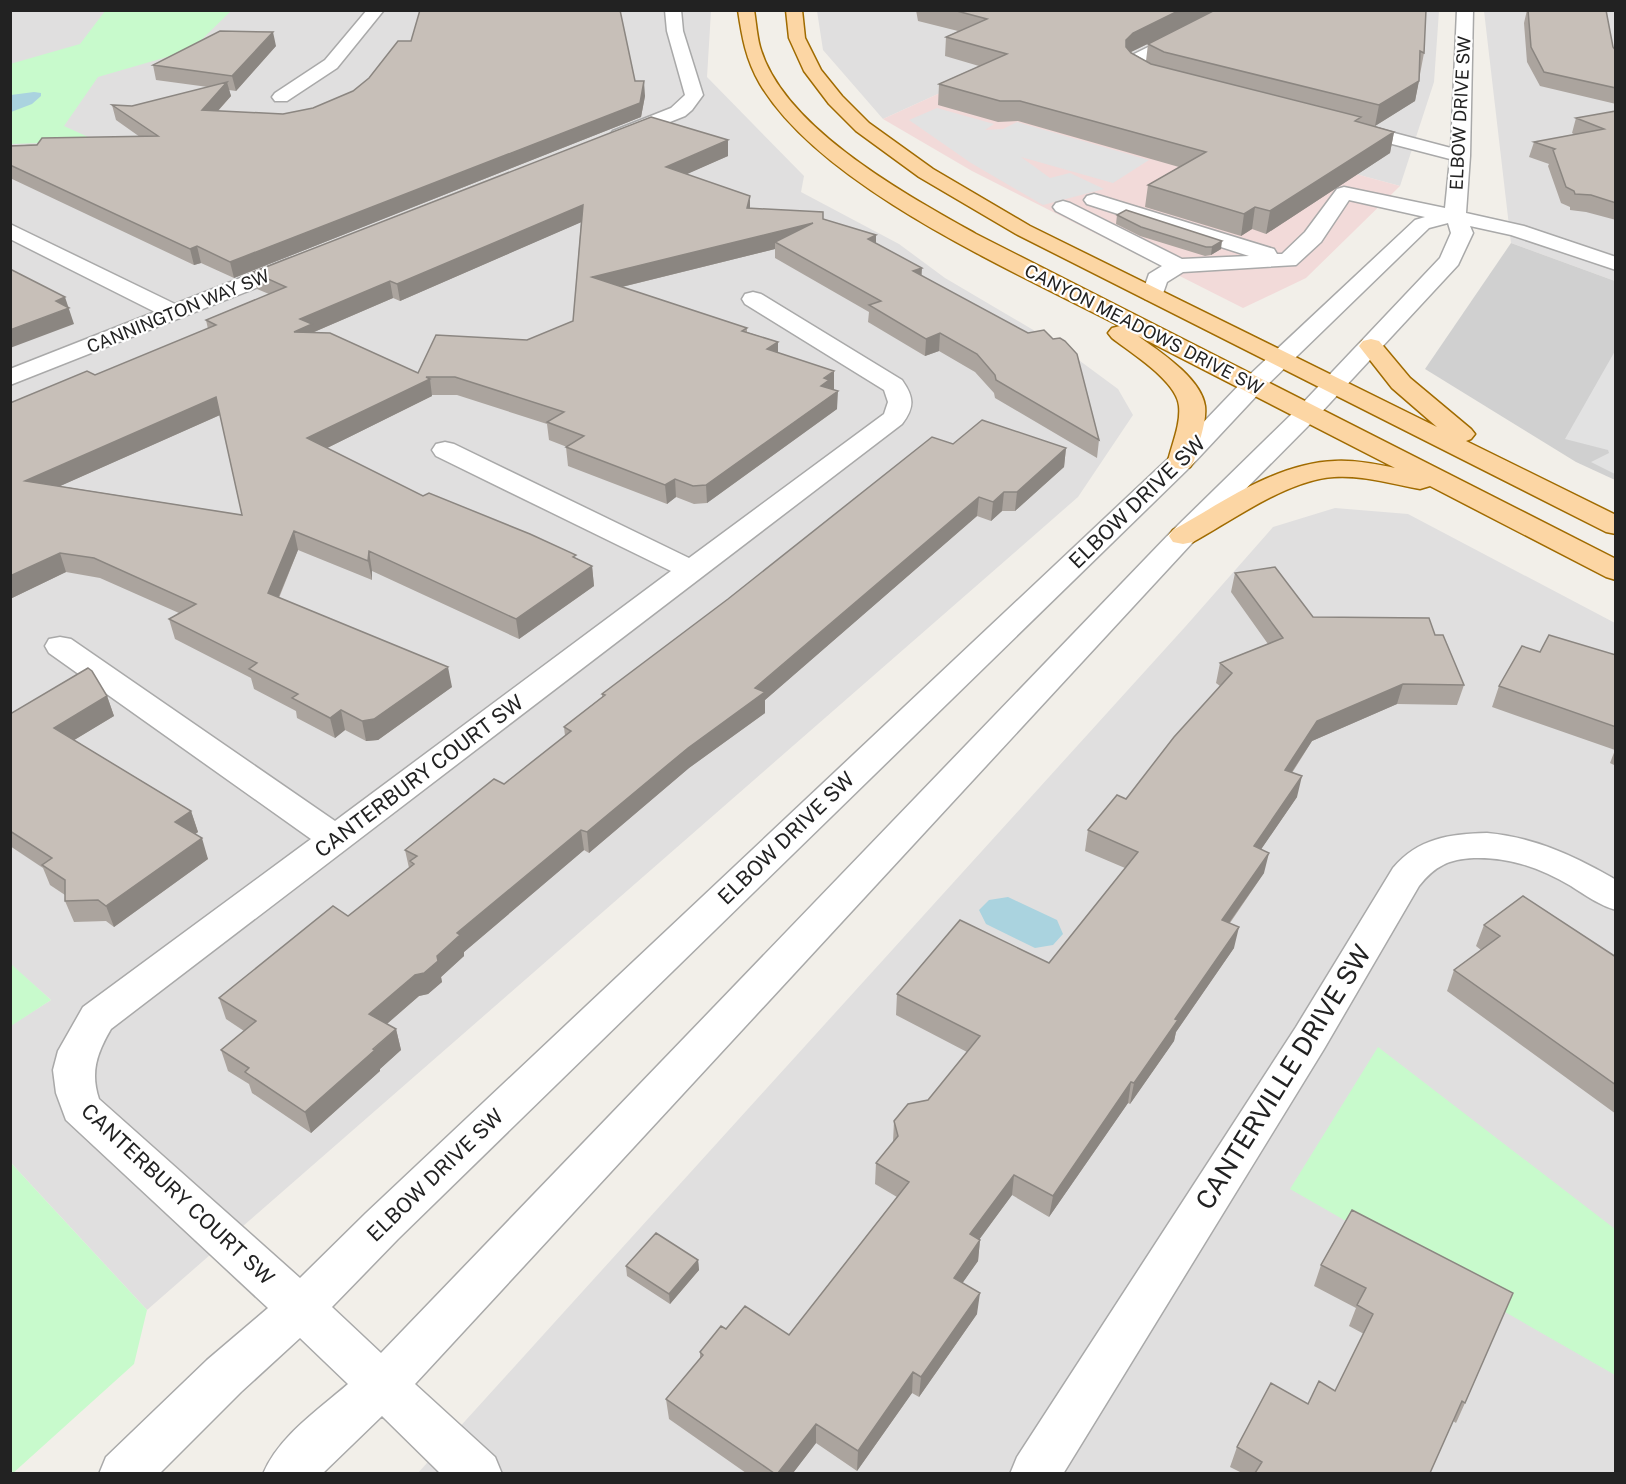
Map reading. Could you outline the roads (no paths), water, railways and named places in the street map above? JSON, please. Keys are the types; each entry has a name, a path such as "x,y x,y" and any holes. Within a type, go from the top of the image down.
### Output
{"main road":[{"name":"CANYON MEADOWS DRIVE SW","path":"746,10 746,24 754,52 771,87 801,123 836,155 892,194 968,239 1616,571"},
{"name":"CANYON MEADOWS DRIVE SW","path":"794,10 796,36 811,67 833,98 872,133 931,176 1023,230 1616,526"},
{"path":"1067,290 1167,371 1187,391 1192,407 1181,460"},
{"path":"1371,346 1385,368 1400,383 1513,474"},
{"path":"1183,536 1295,476 1331,469 1356,470 1448,486"}],"street":[{"path":"281,97 331,64 376,10"},
{"path":"601,143 678,112 694,95 675,32 673,10"},
{"path":"1182,85 1145,75 1135,68 1134,61 1236,10"},
{"name":"ELBOW DRIVE SW","path":"288,1473 312,1447 383,1384 1183,536 1308,412 1450,260 1462,233 1455,215 1460,156 1465,10"},
{"path":"1332,123 1460,156"},
{"path":"1153,294 1157,279 1178,266 1288,260 1313,237 1344,193 1517,230 1616,264"},
{"path":"1094,200 1288,260"},
{"path":"1063,207 1178,266"},
{"name":"ELBOW DRIVE SW","path":"124,1473 224,1377 300,1309 382,1226 1181,460 1253,385 1422,224 1455,215"},
{"path":"10,230 174,313"},
{"name":"CANNINGTON WAY SW","path":"10,378 316,256"},
{"name":"CANTERBURY COURT SW","path":"477,1473 226,1238 81,1108 72,1082 77,1051 97,1018 893,419 900,411 900,394 888,380 753,299"},
{"path":"445,450 691,570"},
{"path":"60,646 336,839"},
{"name":"CANTERVILLE DRIVE SW","path":"1035,1473 1310,1038 1406,877 1422,859 1447,847 1467,845 1501,846 1527,850 1579,873 1616,897"}],"water":[{"path":"41,93 41,96 32,104 11,112 11,95"},
{"path":"1008,897 1057,920 1063,934 1053,945 1035,948 986,924 979,910 989,900"}]}
